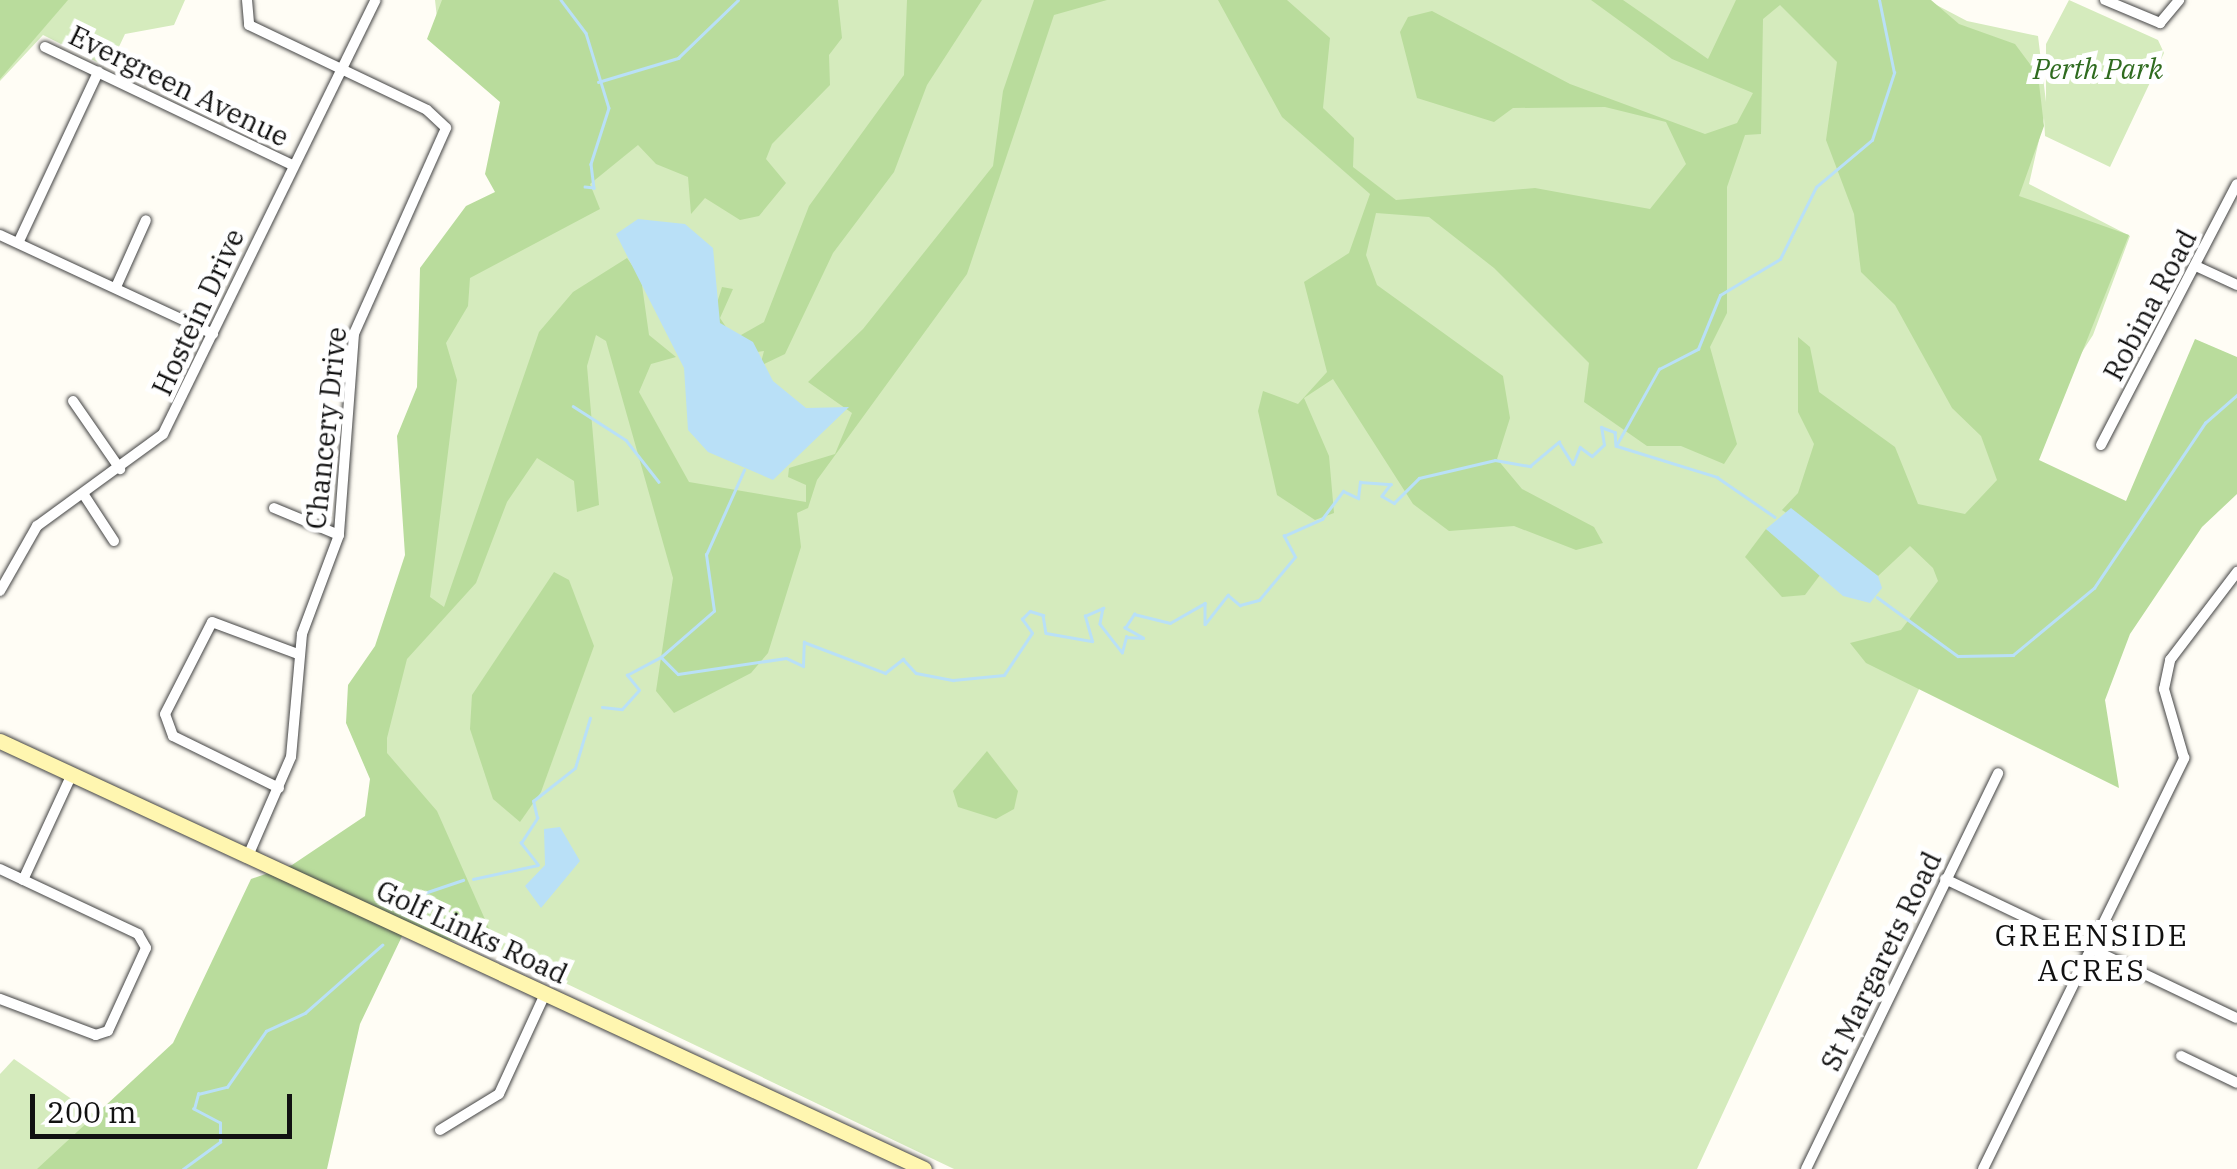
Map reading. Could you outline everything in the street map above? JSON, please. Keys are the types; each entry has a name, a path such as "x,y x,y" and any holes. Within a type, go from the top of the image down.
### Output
{"main road":[{"name":"Golf Links Road","path":"0,741 924,1169"}],"street":[{"path":"247,0 249,25 342,71"},
{"name":"Hostein Drive","path":"0,591 37,526 84,496 163,434 376,0"},
{"path":"2104,0 2160,23 2179,0"},
{"name":"Evergreen Avenue","path":"46,46 292,165"},
{"name":"Chancery Drive","path":"248,856 279,788 295,740 298,654 340,535 354,334 446,128 342,71"},
{"path":"19,242 98,72"},
{"name":"Robina Road","path":"2100,446 2198,267 2237,184"},
{"path":"116,287 146,220"},
{"path":"0,235 213,334"},
{"path":"2198,267 2237,285"},
{"path":"73,401 120,469"},
{"path":"84,496 114,541"},
{"path":"274,508 340,535"},
{"path":"1983,1169 2094,949 2184,758 2164,689 2170,660 2237,572"},
{"path":"279,788 172,736 165,714 212,622 298,654"},
{"name":"St Margarets Road","path":"1806,1169 1998,773"},
{"path":"23,880 72,774"},
{"path":"0,868 138,934 145,960 108,1030 96,1036 0,1000"},
{"path":"1945,879 2237,1018"},
{"path":"440,1130 498,1094 546,994"},
{"path":"2181,1056 2237,1083"}],"green space":[{"path":"0,0 185,0 174,25 125,34 109,68 43,35 0,81"},
{"path":"0,0 68,0 0,79"},
{"name":"Perth Park","path":"435,0 1927,0 1967,21 2038,36 2046,102 2046,44 2069,0 2158,40 2164,53 2110,167 2045,136 2044,118 2029,184 2130,236 2093,335 2058,389 1697,1169 954,1169 354,882 393,790 362,725 421,519 432,313 535,137 437,18"},
{"path":"442,0 838,0 842,38 829,55 830,85 772,144 766,159 786,183 759,216 740,220 705,198 691,214 688,177 656,164 638,145 590,184 600,209 470,278 468,306 446,343 457,380 430,597 444,607 539,332 573,292 627,258 641,278 649,335 676,357 651,364 639,392 689,482 806,502 806,485 788,477 789,468 835,454 852,413 808,382 863,329 993,166 1003,91 1034,0 1107,0 1054,15 967,274 817,480 808,508 797,513 801,547 768,653 751,673 674,713 656,691 673,578 606,341 596,335 587,366 599,505 577,512 574,481 537,458 507,502 476,583 407,659 387,738 387,753 437,811 499,951 405,930 360,1024 327,1169 37,1169 173,1043 251,879 292,865 365,816 370,779 346,723 348,685 375,646 405,555 397,436 417,387 420,268 466,206 495,192 485,174 500,102 427,39"},
{"path":"907,0 982,0 927,85 894,172 833,253 785,354 760,366 764,351 750,353 734,339 764,322 809,206 904,75"},
{"path":"1218,0 1287,0 1330,38 1323,108 1354,138 1353,167 1396,200 1535,188 1650,209 1686,164 1666,122 1605,107 1513,108 1494,122 1417,98 1400,32 1408,17 1432,11 1570,84 1705,134 1737,123 1753,93 1672,59 1591,0 1623,0 1708,59 1736,0 1931,0 1959,24 2015,44 2038,75 2044,126 2019,196 2129,235 2039,460 2126,501 2195,339 2237,357 2237,494 2202,527 2130,634 2105,700 2119,788 1866,663 1850,643 1901,630 1938,581 1933,568 1910,546 1878,576 1782,510 1798,493 1814,444 1798,412 1798,337 1810,347 1819,392 1895,447 1918,504 1965,514 1997,480 1981,436 1952,408 1895,305 1861,272 1854,214 1826,140 1837,62 1780,5 1763,19 1761,134 1745,135 1727,187 1727,313 1710,347 1737,444 1724,464 1681,446 1647,446 1584,402 1589,363 1494,268 1429,217 1376,213 1366,255 1377,285 1503,376 1510,418 1497,459 1522,489 1594,527 1603,543 1576,550 1514,526 1449,531 1413,504 1333,379 1304,398 1329,456 1334,513 1315,520 1277,495 1258,411 1263,391 1298,404 1327,372 1304,282 1349,253 1370,194 1282,117"},
{"path":"722,287 733,289 720,318 733,338 712,319"},
{"path":"1766,529 1823,571 1805,595 1782,597 1745,557"},
{"path":"554,572 569,580 594,646 541,792 520,822 493,799 470,729 472,695"},
{"path":"987,751 1018,791 1014,809 996,819 958,807 953,791"},
{"path":"14,1059 96,1116 40,1169 0,1169 0,1074"}],"water":[{"path":"638,219 685,224 713,248 720,323 753,342 773,381 806,408 849,407 773,480 708,452 688,430 684,368 616,234"},
{"path":"1791,508 1878,576 1882,588 1870,603 1843,596 1766,529"},
{"path":"560,827 580,861 541,908 525,886 545,865 544,829"}],"waterway":[{"path":"561,0 586,33 609,108 591,164 594,188 585,187"},
{"path":"598,82 678,58 738,0"},
{"path":"1617,444 1659,369 1698,349 1720,295 1780,259 1816,187 1872,140 1894,73 1879,0"},
{"path":"1877,597 1958,656 2013,655 2094,588 2205,423 2237,395"},
{"path":"573,406 626,440 659,482"},
{"path":"602,707 622,709 639,690 627,675 661,657 678,674 786,658 803,666 804,642 885,673 903,659 916,673 953,680 1004,675 1032,633 1022,619 1030,611 1043,615 1046,633 1092,641 1085,616 1103,608 1100,624 1122,652 1126,637 1143,638 1125,628 1134,614 1170,623 1205,603 1205,624 1228,595 1240,605 1259,600 1295,557 1284,536 1322,519 1343,491 1358,498 1360,482 1391,484 1382,496 1394,503 1419,478 1495,460 1530,466 1559,442 1573,464 1580,447 1592,456 1604,445 1601,427 1615,432 1616,446"},
{"path":"1617,446 1717,477 1775,517"},
{"path":"661,657 714,611 706,555 744,470"},
{"path":"473,879 538,865 521,843 537,818 533,801 575,768 590,718"},
{"path":"392,904 463,880"},
{"path":"183,1169 220,1142 220,1123 194,1109 198,1094 227,1087 266,1031 305,1013 382,945"}],"district":[{"name":"GREENSIDE ACRES","path":"2092,952"}]}
